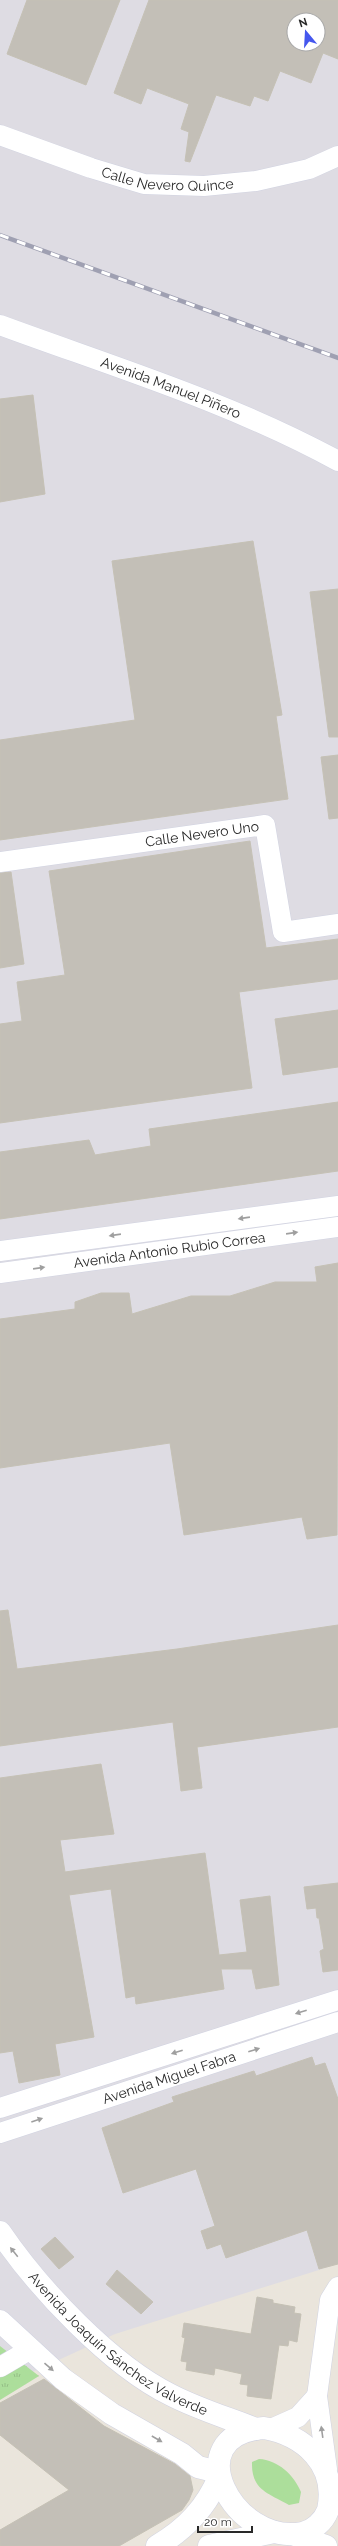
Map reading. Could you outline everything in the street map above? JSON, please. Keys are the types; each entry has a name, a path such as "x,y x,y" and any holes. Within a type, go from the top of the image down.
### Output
{"main road":[{"name":"Avenida Joaquín Sánchez Valverde","path":"0,2232 12,2250 65,2310 122,2362 171,2396 263,2429"},
{"path":"0,2321 29,2350 63,2379 112,2414 212,2472 226,2495 239,2512 255,2525 326,2546"},
{"path":"157,2546 178,2534 196,2517 212,2493 212,2472 220,2455 229,2442 241,2434 263,2429 303,2441 316,2453 332,2476 333,2496 327,2514 313,2529 214,2545"}],"street":[{"name":"Calle Nevero Quince","path":"0,134 91,168 144,184 204,186 256,181 309,169 338,156"},
{"name":"Avenida Manuel Piñero","path":"0,325 214,404 292,436 338,461"},
{"name":"Calle Nevero Uno","path":"0,862 265,825 283,932 338,924"},
{"name":"Avenida Antonio Rubio Correa","path":"0,1251 338,1206"},
{"name":"Avenida Antonio Rubio Correa","path":"0,1273 338,1227"},
{"name":"Avenida Miguel Fabra","path":"0,2108 338,2000"},
{"name":"Avenida Miguel Fabra","path":"0,2133 338,2022"},
{"path":"332,2476 317,2396 330,2300 338,2287"},
{"path":"0,2367 29,2350"},
{"path":"263,2429 298,2417 317,2396"}],"shaded area":[{"path":"0,0 338,0 338,2264 115,2334 0,2387"}],"green space":[{"path":"0,2346 39,2376 0,2400"},
{"path":"259,2459 273,2462 290,2474 301,2492 299,2503 289,2505 262,2490 254,2479 252,2471 252,2462"}],"building":[{"path":"27,0 120,0 86,85 7,54"},
{"path":"149,0 338,0 338,59 323,53 311,83 280,71 268,101 254,96 250,106 216,95 190,162 185,161 189,132 181,129 189,104 147,88 141,104 114,93"},
{"path":"33,395 45,494 0,502 0,399"},
{"path":"253,541 282,715 276,716 288,799 0,840 0,740 135,720 112,561"},
{"path":"338,589 338,737 329,737 310,592"},
{"path":"338,755 338,818 329,819 321,757"},
{"path":"250,841 266,948 338,939 338,979 239,992 252,1088 0,1123 0,1024 22,1021 17,982 65,975 49,871"},
{"path":"11,872 24,964 0,968 0,873"},
{"path":"338,1010 338,1067 283,1075 275,1019"},
{"path":"338,1102 338,1171 0,1219 0,1152 89,1140 95,1155 151,1146 149,1129"},
{"path":"338,1263 337,1535 307,1539 302,1517 184,1535 170,1443 0,1468 0,1319 75,1309 75,1302 101,1293 129,1293 132,1314 191,1296 230,1296 275,1282 317,1282 315,1267"},
{"path":"8,1610 17,1669 177,1649 338,1625 338,1727 197,1747 202,1788 181,1791 173,1722 0,1746 0,1611"},
{"path":"101,1764 114,1834 60,1840 65,1872 205,1853 219,1955 247,1952 240,1900 270,1896 279,1985 256,1989 252,1969 221,1969 224,1989 136,2004 135,1996 126,1998 111,1889 69,1895 94,2037 55,2044 60,2075 19,2083 13,2051 0,2053 0,1778"},
{"path":"338,1883 338,1970 323,1972 320,1951 324,1949 319,1918 317,1918 316,1908 307,1909 304,1887"},
{"path":"312,2057 315,2066 325,2063 338,2099 338,2264 319,2269 307,2230 226,2258 221,2244 207,2249 201,2231 215,2226 196,2169 123,2193 102,2128 174,2102 172,2097 254,2071 256,2076"},
{"path":"55,2237 74,2257 59,2269 41,2249"},
{"path":"117,2270 153,2302 141,2314 106,2284"},
{"path":"257,2297 273,2300 273,2303 295,2307 294,2313 301,2314 297,2342 289,2340 288,2346 279,2345 271,2399 247,2396 248,2385 240,2384 242,2374 215,2368 214,2375 186,2370 187,2362 181,2361 185,2338 182,2337 184,2323 251,2334"},
{"path":"44,2379 104,2426 175,2464 190,2476 193,2490 189,2500 182,2510 119,2546 0,2546 0,2530 69,2490 0,2435 0,2403"}],"railway":[{"path":"0,235 338,358"}]}
